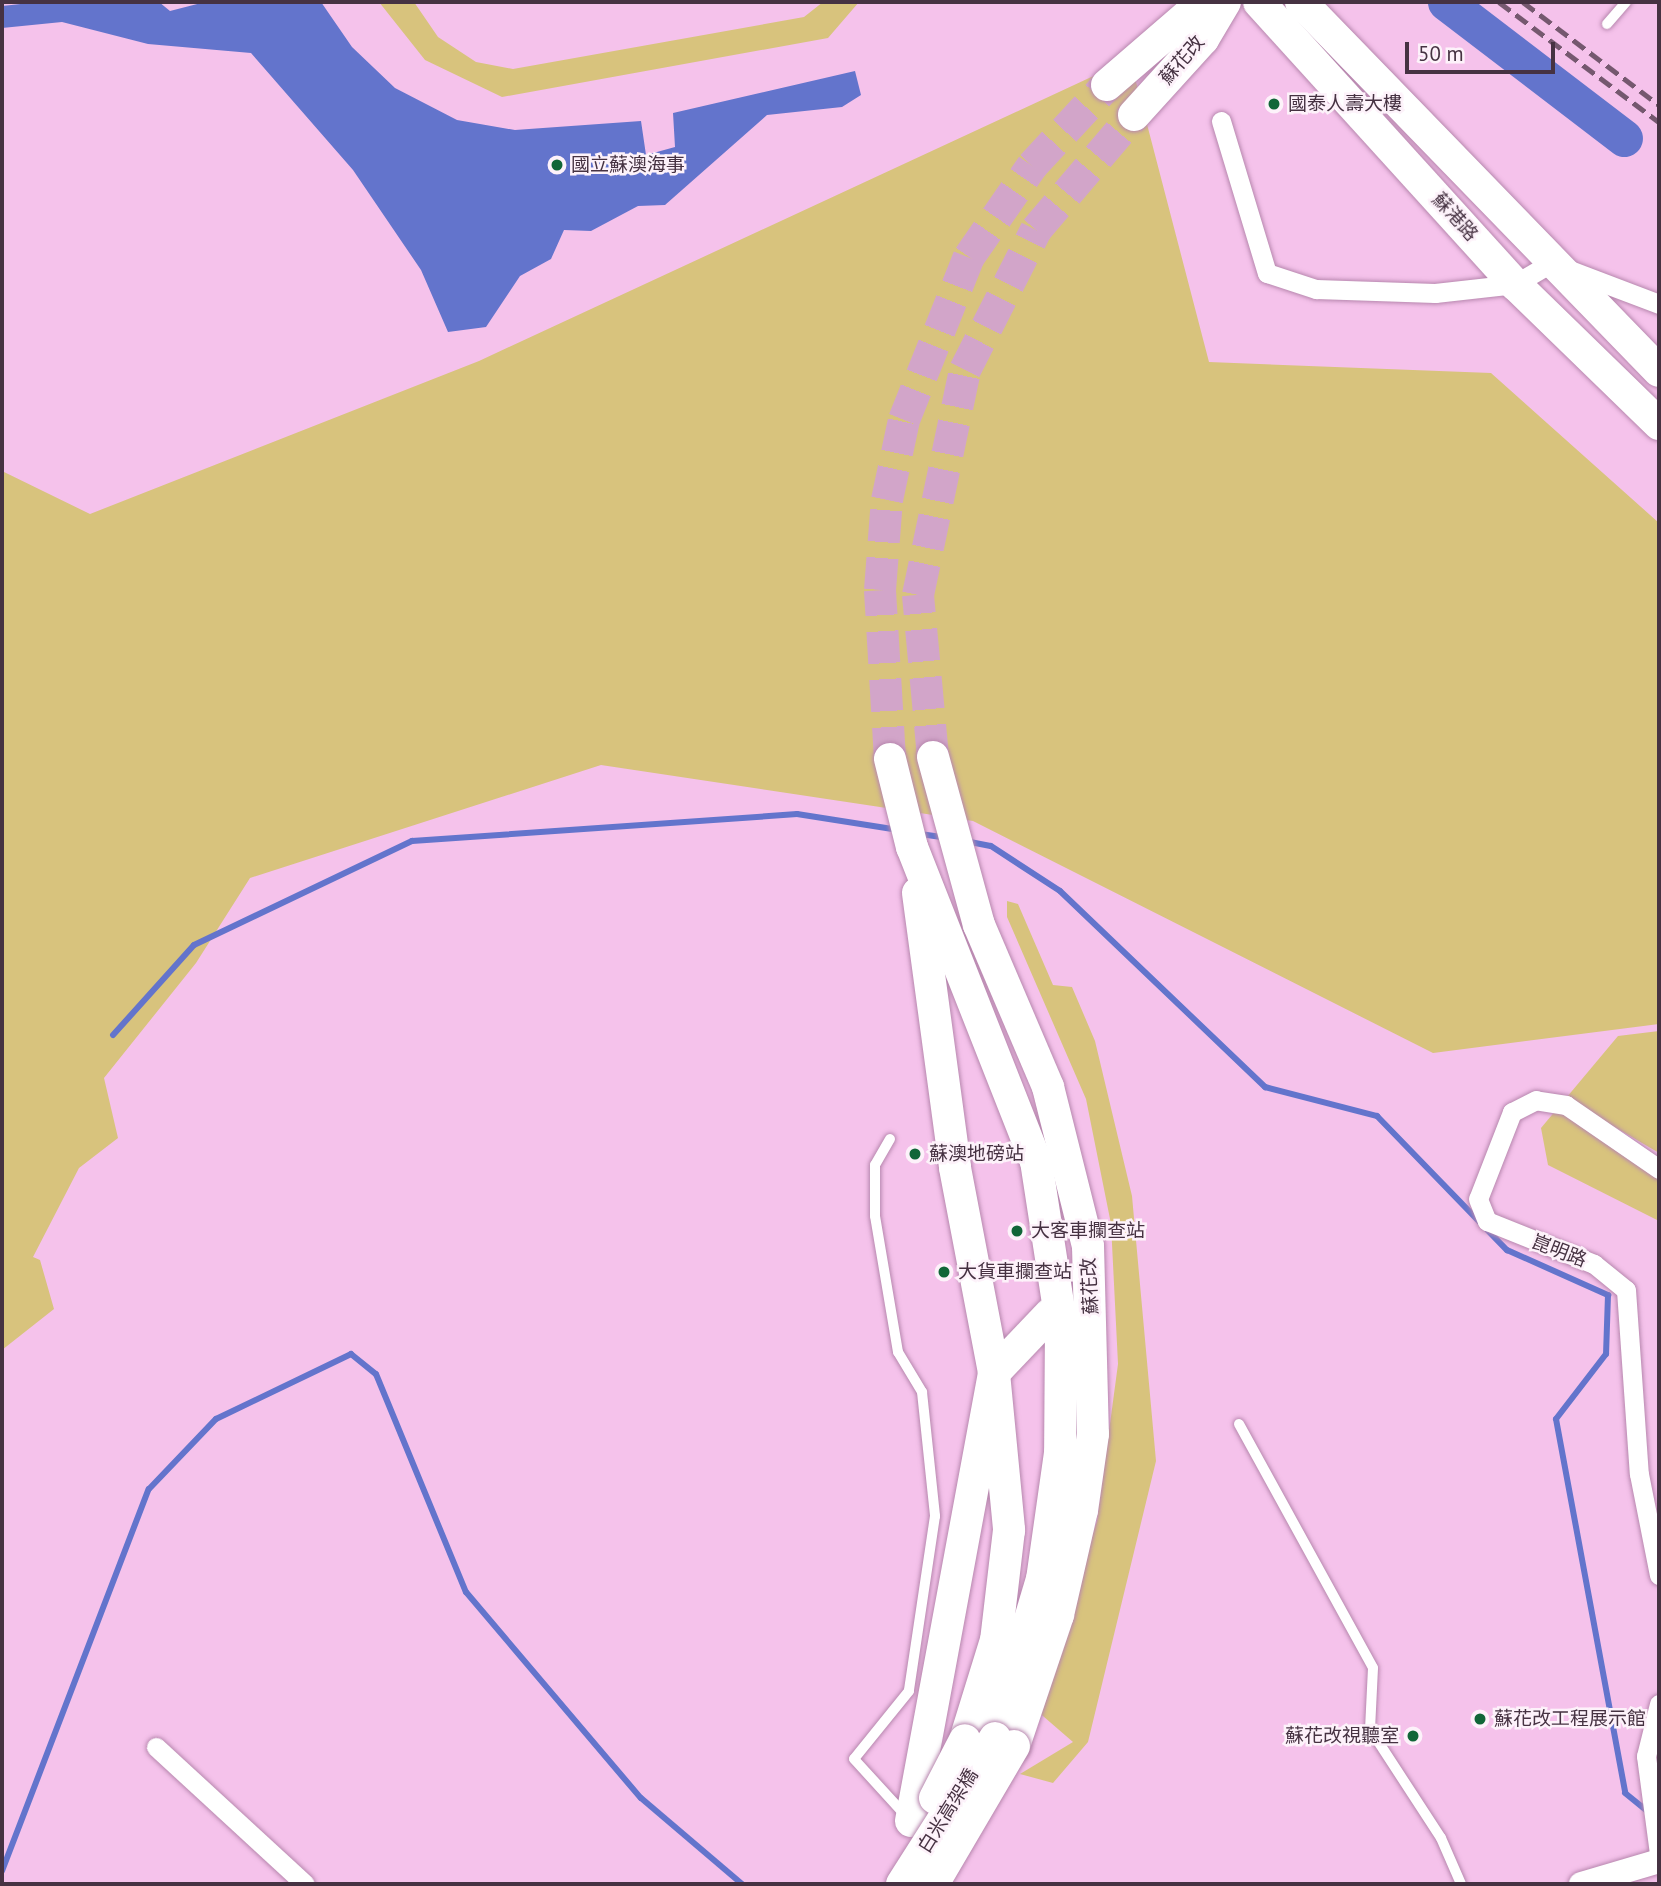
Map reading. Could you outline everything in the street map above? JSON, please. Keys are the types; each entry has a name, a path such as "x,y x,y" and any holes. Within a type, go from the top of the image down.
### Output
{"main road":[{"name":"蘇花改","path":"1107,85 1203,2"},
{"name":"蘇花改","path":"1134,115 1203,39 1225,2"},
{"name":"蘇港路","path":"1259,2 1515,284 1659,424"},
{"name":"蘇港路","path":"1301,2 1550,263 1659,371"},
{"name":"蘇花改","path":"933,757 979,925 1048,1087 1088,1246 1093,1434 1082,1510 1058,1615 991,1741"},
{"name":"蘇花改","path":"890,759 912,846 1036,1161 1053,1251 1061,1324 1060,1453 1042,1579 991,1741"},
{"path":"886,1884 991,1741 996,1640 1009,1530 994,1373 955,1168 912,846"},
{"path":"912,846 932,915 1008,1104 1037,1218 1050,1314 1055,1441 1042,1579"},
{"path":"911,1821 994,1373 1050,1314"},
{"name":"白米高架橋","path":"902,1884 991,1741"},
{"name":"白米高架橋","path":"933,1884 991,1741"}],"street":[{"path":"1221,121 1267,273 1316,289 1435,293 1515,284 1550,263 1659,304"},
{"name":"崑明路","path":"1659,1169 1617,1134 1566,1105 1536,1100 1512,1112 1478,1199 1487,1221 1594,1264 1626,1290 1639,1474 1659,1575"},
{"path":"1659,1704 1646,1756 1648,1801 1659,1854"},
{"path":"156,1747 305,1884"},
{"path":"1581,1884 1659,1861"}],"lane":[{"path":"1607,24 1626,2"},
{"path":"890,1139 875,1165 875,1216 898,1352 922,1392 935,1516 909,1691 854,1759 911,1821 954,1884"},
{"path":"1239,1424 1373,1668 1370,1729 1441,1838 1461,1884"}],"shaded area":[{"path":"379,2 414,2 438,37 476,62 513,69 804,17 823,2 859,2 828,38 502,97 425,60"},
{"path":"1130,59 1209,362 1491,373 1659,523 1659,1024 1433,1053 973,821 601,765 250,878 196,963 104,1078 118,1138 79,1168 33,1257 40,1260 54,1309 2,1350 2,471 90,514 479,361"},
{"path":"1007,901 1018,904 1053,985 1072,987 1095,1041 1132,1196 1156,1461 1088,1742 1053,1783 1020,1774 1073,1742 1036,1710 1097,1521 1118,1364 1111,1224 1086,1099 1007,917"},
{"path":"1659,1031 1659,1153 1591,1113 1659,1178 1659,1221 1548,1165 1541,1128 1618,1036"}],"water":[{"path":"39,2 159,2 170,11 205,2 321,2 352,47 395,88 457,120 515,130 641,121 646,155 675,147 673,113 855,71 861,95 842,107 767,115 665,205 638,206 591,231 564,230 551,259 520,276 486,327 448,332 421,270 353,170 251,53 148,44 62,22 2,28 2,6"}],"waterway":[{"path":"1446,2 1624,138"},
{"path":"113,1035 194,945 412,841 797,814 899,830"},
{"path":"920,834 947,838"},
{"path":"965,841 991,846 1060,891 1265,1087 1377,1116 1507,1250 1608,1295 1606,1354 1556,1419 1625,1793 1647,1811"},
{"path":"2,1871 149,1489 216,1419 351,1354 376,1374 466,1592 641,1798 742,1884"}],"tunnel":[{"path":"890,759 880,590 887,500 904,420 969,257 1032,166 1107,85"},
{"path":"933,757 918,595 965,370 1036,230 1134,115"}],"railway":[{"path":"1499,2 1659,122"},
{"path":"1523,2 1659,105"}],"place":[{"name":"國泰人壽大樓","path":"1274,104"},
{"name":"國立蘇澳海事","path":"557,165"},
{"name":"蘇澳地磅站","path":"915,1154"},
{"name":"大客車攔查站","path":"1017,1231"},
{"name":"大貨車攔查站","path":"944,1272"},
{"name":"蘇花改工程展示館","path":"1480,1719"},
{"name":"蘇花改視聽室","path":"1413,1736"}]}
